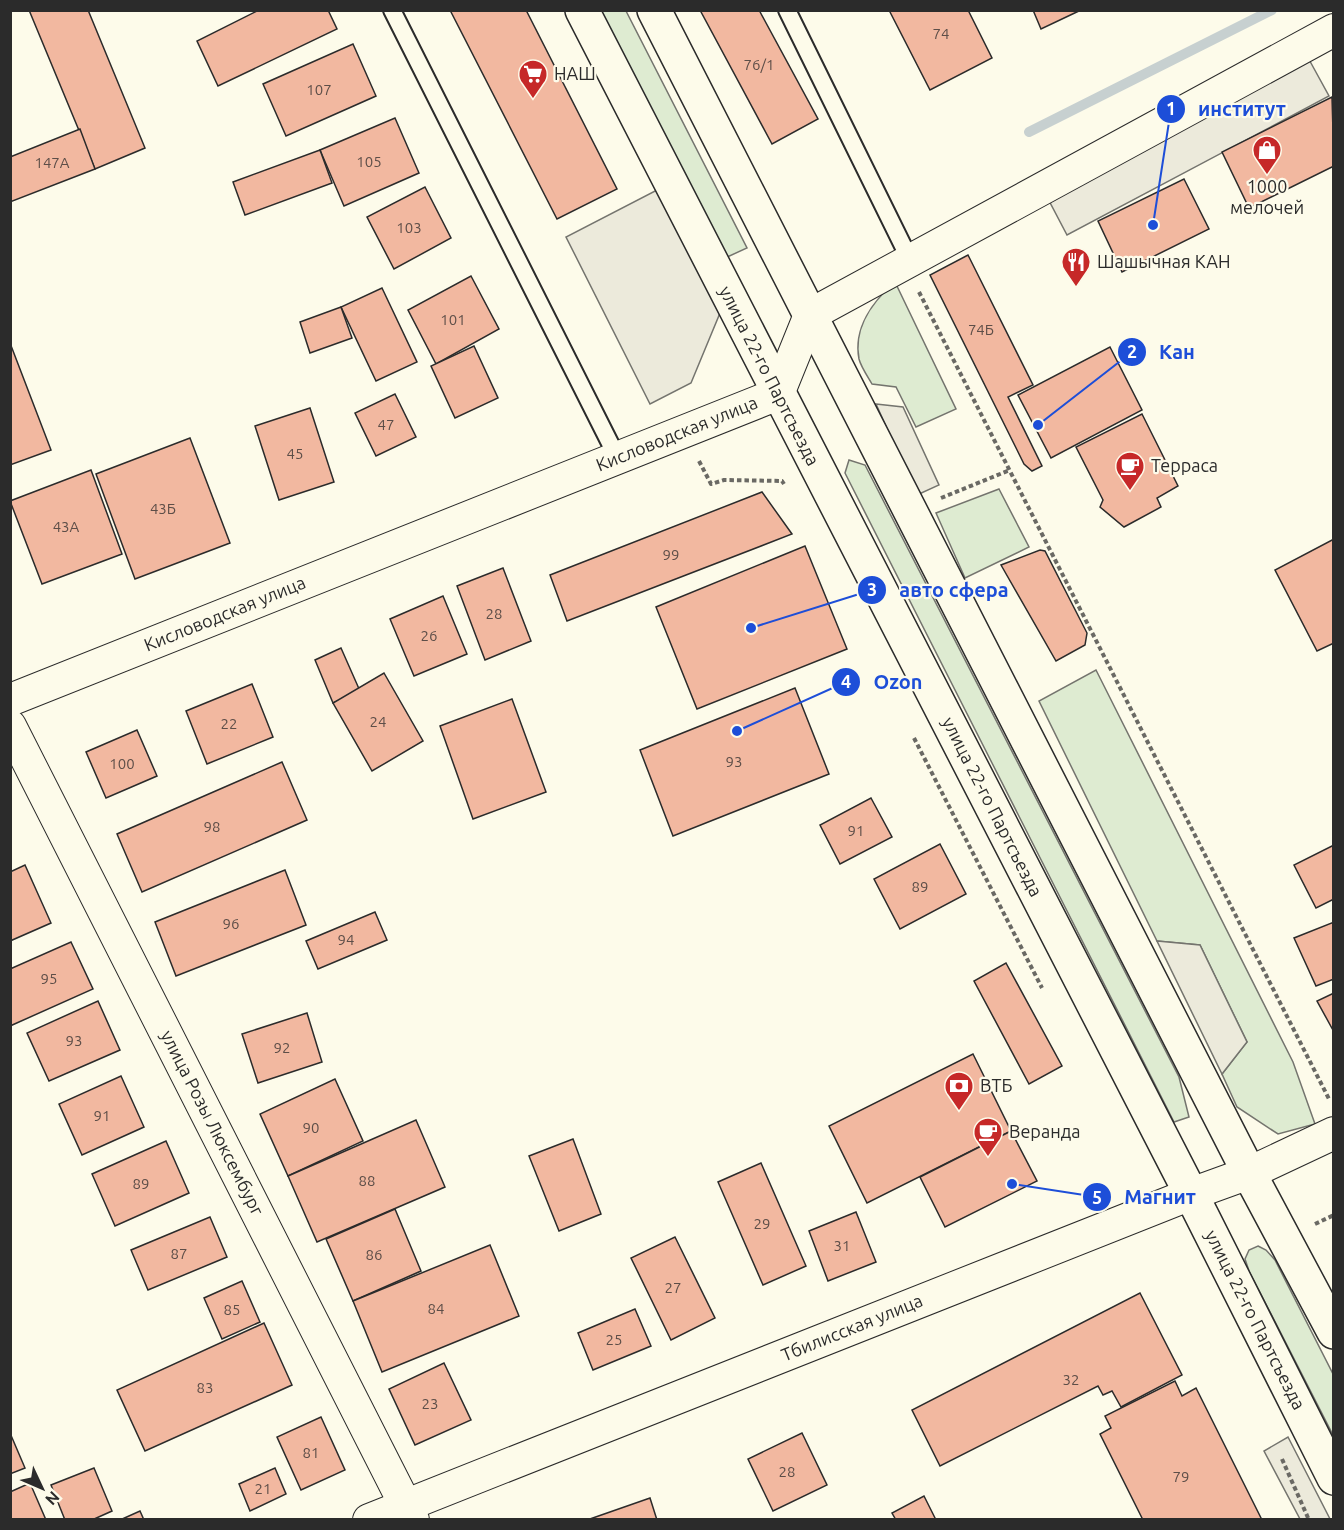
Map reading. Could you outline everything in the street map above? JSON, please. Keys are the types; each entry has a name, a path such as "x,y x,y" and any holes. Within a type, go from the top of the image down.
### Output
{"main road":[{"name":"улица 22-го Партсъезда","path":"582,10 1191,1194 1334,1478"},
{"path":"654,10 1249,1173 1334,1332"}],"street":[{"path":"810,315 1334,30"},
{"name":"Кисловодская улица","path":"10,700 778,394 810,315"},
{"name":"улица Розы Люксембург","path":"10,726 409,1513"},
{"name":"Тбилисская улица","path":"369,1520 409,1513 1191,1194 1249,1173 1333,1119"}],"lane":[{"path":"392,10 617,458"},
{"path":"787,10 922,255"}],"path":[{"path":"922,255 918,289 1333,1119"},
{"path":"684,431 711,484 724,480 782,481 788,490"},
{"path":"911,732 1046,996"},
{"path":"1281,1455 1309,1520"}],"green space":[{"path":"599,11 626,11 747,248 725,258"},
{"path":"895,282 956,409 916,427 896,387 872,384 859,359 859,337 866,316"},
{"path":"849,460 865,465 1179,1077 1189,1117 1174,1122 845,473"},
{"path":"999,489 1029,547 965,578 936,513"},
{"path":"1096,670 1293,1062 1315,1124 1278,1134 1237,1107 1222,1074 1247,1042 1200,945 1157,941 1039,701"},
{"path":"1258,1246 1266,1250 1275,1260 1333,1374 1333,1435 1249,1271 1245,1259 1249,1250"}],"shaded area":[{"path":"1306,54 1329,96 1067,235 1045,193"},
{"path":"657,190 720,313 691,383 650,404 566,237"},
{"path":"876,404 903,407 939,485 917,495"},
{"path":"1157,941 1200,945 1247,1042 1222,1074"},
{"path":"1288,1437 1330,1519 1300,1519 1264,1451"}],"building":[{"path":"29,10 88,10 145,148 95,169"},
{"path":"259,10 328,10 337,29 218,86 197,41"},
{"name":"НАШ","path":"450,10 526,10 617,189 557,219"},
{"path":"700,10 759,10 818,119 772,144"},
{"path":"889,10 968,10 992,58 930,90"},
{"path":"1033,10 1081,10 1041,29"},
{"path":"353,44 376,96 286,136 263,84"},
{"path":"1332,97 1334,166 1249,208 1222,152"},
{"path":"395,118 419,173 344,206 320,150"},
{"path":"80,129 95,169 10,202 10,157"},
{"path":"320,150 332,183 245,215 233,182"},
{"path":"1184,179 1209,229 1122,272 1098,221"},
{"path":"425,187 451,238 394,269 367,217"},
{"path":"968,255 1033,385 1008,397 1042,466 1032,471 1024,464 930,275"},
{"path":"471,276 499,329 436,364 408,310"},
{"path":"382,288 417,362 376,381 341,307"},
{"path":"341,307 352,338 310,353 300,322"},
{"path":"10,343 51,450 10,465"},
{"path":"474,346 498,398 455,418 431,366"},
{"path":"1110,347 1142,410 1051,458 1018,395"},
{"path":"395,394 416,437 376,456 355,413"},
{"path":"310,408 334,482 279,500 255,426"},
{"path":"1142,414 1178,486 1157,498 1161,507 1124,527 1100,507 1103,500 1076,447"},
{"path":"190,438 230,543 135,579 96,474"},
{"path":"91,470 122,554 42,584 10,501"},
{"path":"762,492 792,534 567,621 550,575"},
{"path":"1334,539 1334,643 1317,651 1275,570"},
{"path":"805,546 847,649 697,709 656,607"},
{"path":"1040,550 1045,551 1087,633 1085,645 1056,661 1001,565"},
{"path":"503,568 531,641 485,660 457,586"},
{"path":"443,596 467,654 414,676 390,619"},
{"path":"341,648 360,691 333,703 315,660"},
{"path":"384,673 423,741 372,771 333,703"},
{"path":"252,684 273,737 207,764 186,711"},
{"path":"795,688 829,774 673,836 640,750"},
{"path":"512,699 546,792 473,819 440,726"},
{"path":"137,730 157,776 106,798 86,752"},
{"path":"282,762 307,820 142,892 117,834"},
{"path":"871,798 892,837 840,864 820,825"},
{"path":"940,844 966,894 900,929 874,879"},
{"path":"1334,845 1334,899 1316,908 1294,865"},
{"path":"25,865 51,923 10,941 10,872"},
{"path":"285,870 306,925 176,976 155,922"},
{"path":"375,912 387,940 318,969 306,941"},
{"path":"1334,922 1334,979 1316,986 1294,938"},
{"path":"71,942 93,989 10,1026 10,969"},
{"path":"1006,963 1062,1066 1029,1084 974,981"},
{"path":"1334,993 1334,1032 1317,1001"},
{"path":"98,1001 120,1050 49,1081 27,1033"},
{"path":"307,1013 322,1062 258,1083 242,1034"},
{"path":"973,1054 1011,1131 867,1203 829,1126"},
{"path":"121,1076 144,1127 82,1155 59,1104"},
{"path":"335,1079 363,1141 288,1176 260,1114"},
{"path":"416,1120 445,1187 317,1242 288,1176"},
{"path":"1011,1131 1037,1181 945,1227 920,1177"},
{"path":"573,1139 601,1214 559,1231 529,1156"},
{"path":"166,1141 189,1193 115,1226 92,1174"},
{"path":"761,1163 806,1266 763,1285 718,1182"},
{"path":"395,1209 421,1271 353,1301 326,1239"},
{"path":"856,1212 876,1262 828,1281 809,1231"},
{"path":"210,1217 227,1257 148,1290 131,1250"},
{"path":"675,1237 715,1318 671,1340 631,1258"},
{"path":"490,1245 519,1316 382,1372 353,1301"},
{"path":"242,1281 260,1322 222,1339 204,1298"},
{"path":"1140,1293 1182,1375 1121,1407 1112,1391 1103,1395 1098,1386 940,1466 912,1410"},
{"path":"635,1309 651,1346 593,1370 578,1333"},
{"path":"264,1323 292,1385 145,1451 117,1390"},
{"path":"444,1363 471,1420 415,1445 389,1389"},
{"path":"1175,1381 1182,1396 1196,1388 1262,1520 1143,1520 1100,1434 1111,1428 1105,1416"},
{"path":"321,1417 345,1470 301,1490 277,1437"},
{"path":"10,1433 25,1468 10,1474"},
{"path":"802,1433 827,1485 773,1511 748,1459"},
{"path":"94,1468 112,1511 92,1520 65,1520 51,1485"},
{"path":"275,1468 286,1494 250,1511 239,1484"},
{"path":"30,1483 46,1520 10,1520 10,1492"},
{"path":"924,1496 936,1520 896,1520 892,1513"},
{"path":"650,1498 657,1520 587,1520"},
{"path":"140,1511 144,1520 120,1520"}],"waterway":[{"path":"1029,132 1272,10"}],"place":[{"name":"НАШ","path":"533,100"},
{"name":"1000 мелочей","path":"1267,176"},
{"name":"институт","path":"1153,225"},
{"name":"Шашычная КАН","path":"1076,288"},
{"name":"Кан","path":"1038,425"},
{"name":"Терраса","path":"1130,492"},
{"name":"авто сфера","path":"751,628"},
{"name":"Ozon","path":"737,731"},
{"name":"ВТБ","path":"959,1112"},
{"name":"Веранда","path":"988,1158"},
{"name":"Магнит","path":"1012,1184"}]}
